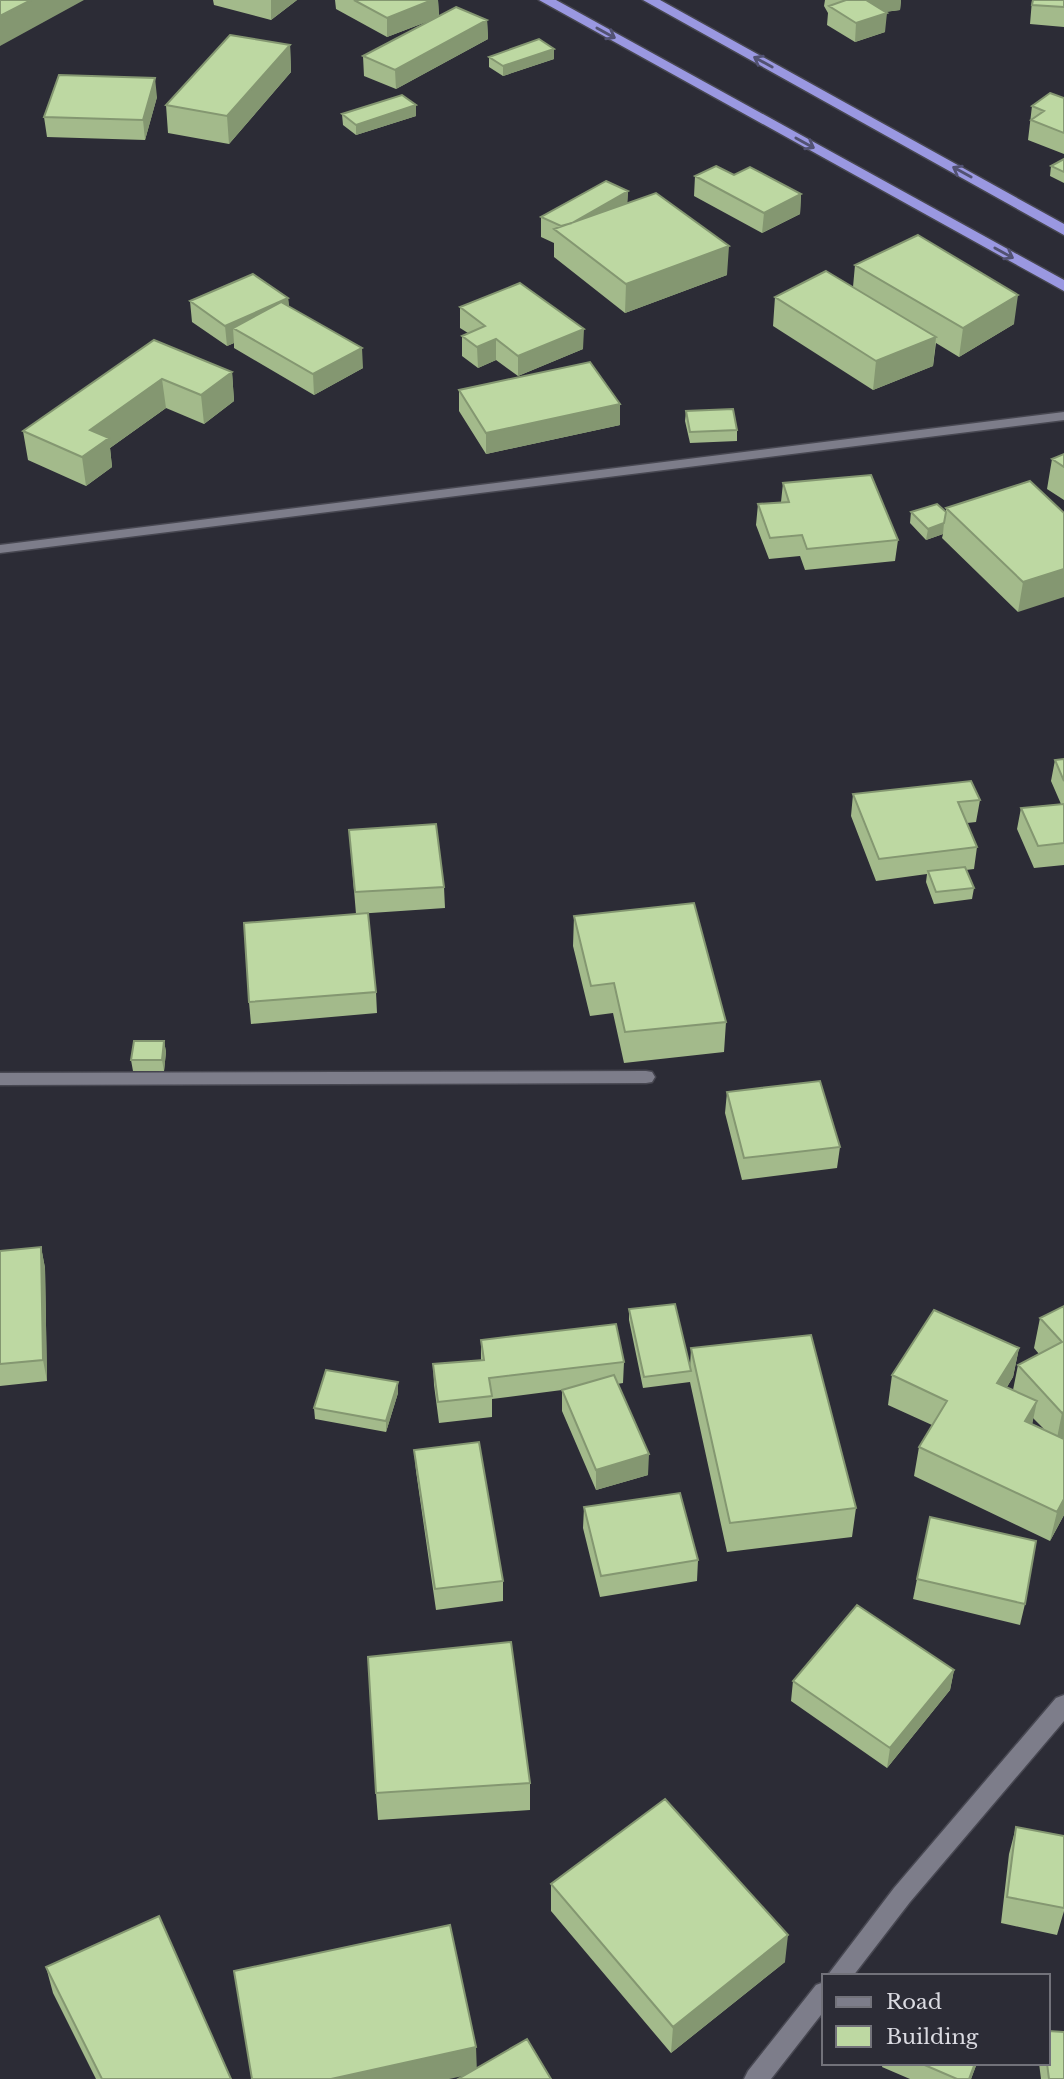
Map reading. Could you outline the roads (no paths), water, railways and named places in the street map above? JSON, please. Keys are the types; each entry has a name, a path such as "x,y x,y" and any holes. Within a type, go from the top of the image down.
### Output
{"highway":[{"path":"546,0 1064,286"},
{"path":"650,0 1064,230"}],"street":[{"path":"0,549 1064,416"},
{"path":"0,1079 646,1077"},
{"path":"840,1974 902,1895 1064,1705"},
{"path":"756,2079 822,1996"}]}
